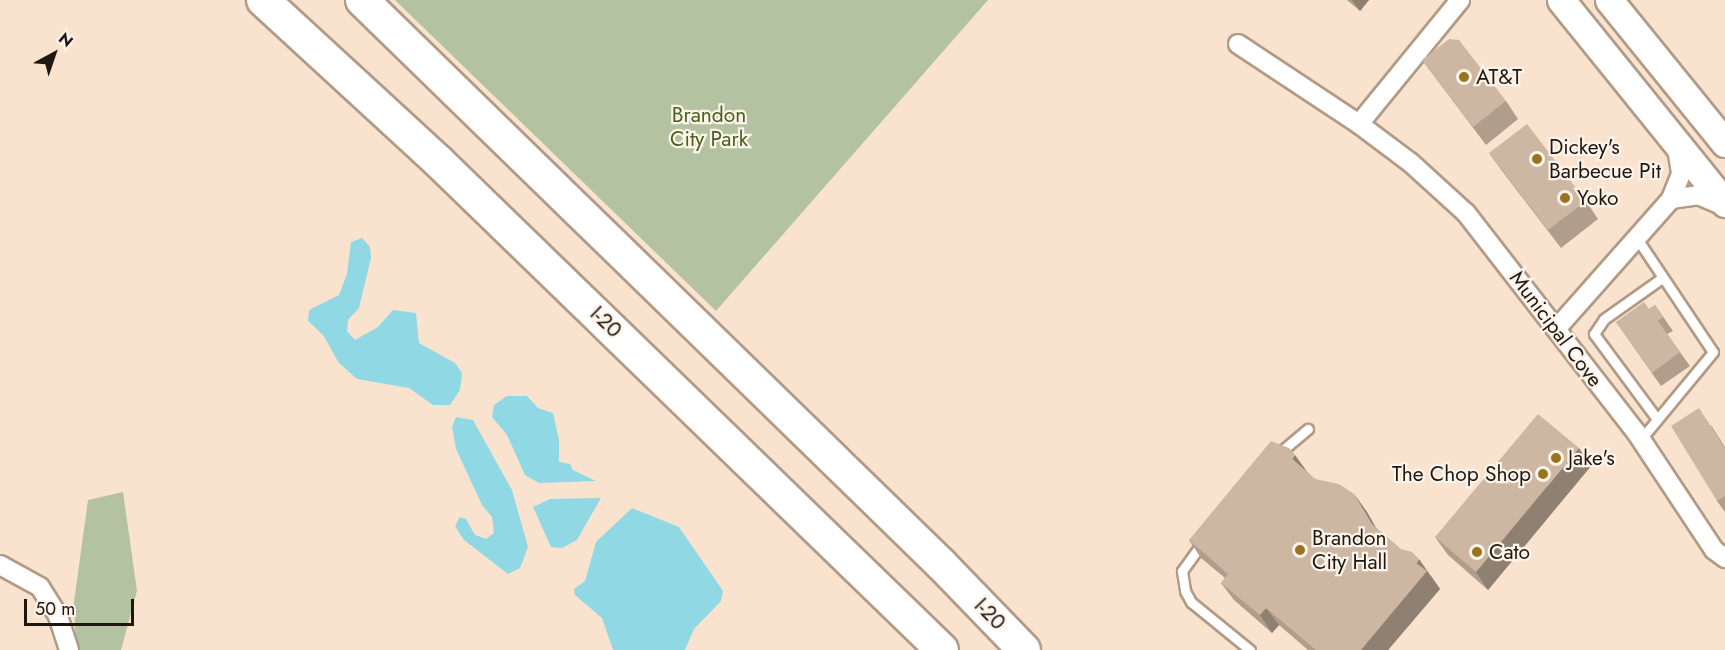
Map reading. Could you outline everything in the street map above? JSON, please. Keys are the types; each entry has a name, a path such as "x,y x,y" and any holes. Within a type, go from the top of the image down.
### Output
{"highway":[{"name":"I-20","path":"263,0 438,161 942,650"},
{"name":"I-20","path":"362,0 1024,650"}],"main road":[{"path":"1561,0 1669,130 1725,203"},
{"path":"1609,0 1725,143"}],"street":[{"path":"1359,124 1460,0"},
{"name":"Municipal Cove","path":"1238,44 1359,124 1411,163 1466,213 1641,439 1714,549 1725,558"},
{"path":"1557,328 1671,199 1681,167 1669,130"},
{"path":"1671,199 1704,196 1725,208"},
{"path":"0,565 40,587 58,616 69,650"}],"lane":[{"path":"1636,237 1713,352 1641,439"},
{"path":"1658,419 1594,334 1604,319 1662,278"},
{"path":"1272,460 1308,429"},
{"path":"1212,531 1182,571 1185,591 1191,602 1250,650"}],"green space":[{"name":"Brandon City Park","path":"395,0 988,0 716,311"},
{"path":"123,492 137,591 121,650 76,650 74,602 88,500"}],"water":[{"path":"362,238 370,247 371,258 359,308 348,320 347,331 355,340 378,327 393,310 416,313 419,343 455,363 462,373 460,390 450,405 433,405 409,388 357,379 339,363 323,335 308,321 309,310 339,295 347,274 351,242"},
{"path":"507,396 527,396 538,408 553,413 559,440 559,462 570,464 573,470 596,481 539,483 525,475 507,435 492,417 494,405"},
{"path":"456,417 473,420 512,490 528,547 520,568 508,574 464,540 455,526 460,517 466,519 475,535 486,539 494,533 492,517 482,505 456,449 452,427"},
{"path":"601,498 577,540 562,548 551,547 533,507 550,499"},
{"path":"632,508 679,527 723,591 721,601 694,629 685,650 613,650 602,618 575,595 574,589 585,581 596,542"}],"building":[{"path":"1449,39 1459,40 1506,101 1473,127 1422,60"},
{"path":"1527,124 1586,201 1548,230 1489,153"},
{"path":"1644,302 1649,309 1655,305 1663,317 1658,321 1680,352 1652,373 1616,322"},
{"path":"1699,408 1725,448 1725,496 1717,501 1671,426"},
{"path":"1538,414 1579,448 1476,572 1435,537"},
{"name":"Brandon City Hall","path":"1271,441 1289,448 1295,455 1292,459 1315,479 1339,484 1354,494 1372,524 1401,549 1412,552 1419,559 1416,563 1427,571 1361,650 1316,650 1266,608 1260,615 1221,583 1228,574 1189,540"}],"place":[{"name":"AT&T","path":"1464,77"},
{"name":"Dickey's Barbecue Pit","path":"1537,159"},
{"name":"Yoko","path":"1565,198"},
{"name":"Jake's","path":"1556,458"},
{"name":"The Chop Shop","path":"1543,474"},
{"name":"Brandon City Hall","path":"1300,550"},
{"name":"Cato","path":"1477,552"}]}
